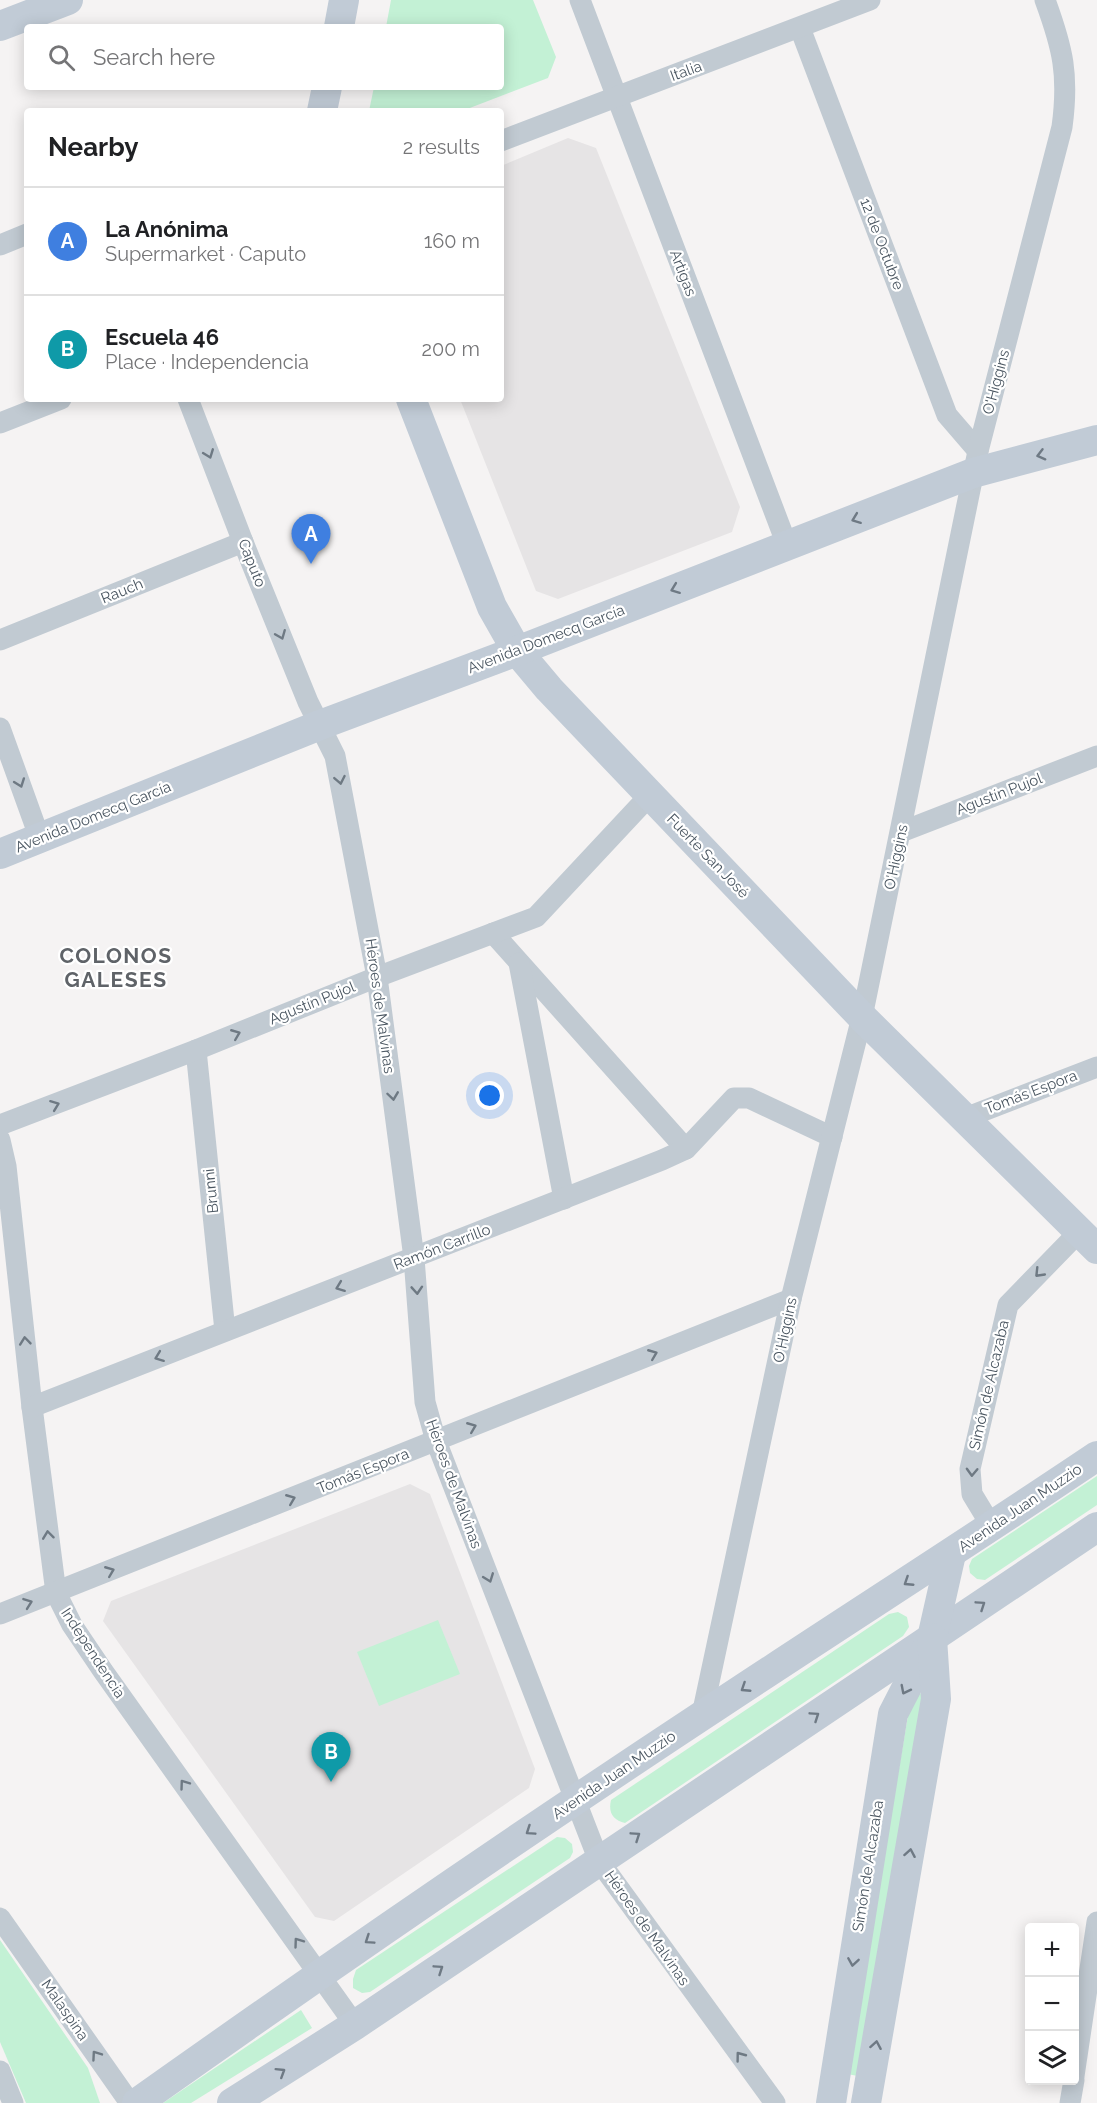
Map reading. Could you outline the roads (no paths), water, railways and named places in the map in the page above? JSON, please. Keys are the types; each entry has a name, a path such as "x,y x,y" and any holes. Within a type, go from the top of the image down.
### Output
{"main road":[{"path":"0,26 68,0"},
{"path":"340,24 344,0"},
{"path":"323,108 326,90"},
{"name":"Fuerte San José","path":"412,402 492,607 517,651 549,689 862,1017 1088,1240"},
{"name":"Avenida Domecq García","path":"0,854 320,725 517,651 787,545 975,462 1097,440"},
{"name":"Avenida Juan Muzzio","path":"136,2103 320,1973 702,1715 951,1554 1097,1456"},
{"path":"232,2103 356,2025 1097,1527"},
{"name":"Simón de Alcazaba","path":"831,2103 893,1714 932,1638 951,1554"},
{"name":"Simón de Alcazaba","path":"866,2103 936,1699 932,1638"}],"street":[{"name":"Artigas","path":"580,0 787,545"},
{"name":"Italia","path":"504,140 870,0"},
{"name":"O'Higgins","path":"702,1715 791,1299 862,1017 975,462 1062,127 1066,74 1059,38 1045,0"},
{"name":"12 de Octubre","path":"800,28 947,415 975,462"},
{"path":"0,245 24,235"},
{"path":"0,423 54,402"},
{"name":"Caputo","path":"189,402 243,542 308,702 320,725"},
{"name":"Rauch","path":"0,640 243,542"},
{"name":"Héroes de Malvinas","path":"320,725 335,756 377,977 414,1258 425,1402 436,1441 600,1861 775,2103"},
{"path":"0,728 40,839"},
{"name":"Agustín Pujol","path":"901,832 1097,756"},
{"name":"Agustín Pujol","path":"0,1125 536,917 650,795"},
{"path":"493,933 686,1149"},
{"path":"518,962 564,1199"},
{"name":"Brunni","path":"196,1050 225,1332"},
{"name":"Tomás Espora","path":"964,1118 1097,1067"},
{"name":"Ramón Carrillo","path":"32,1407 662,1160 686,1149 734,1098 749,1098 832,1137"},
{"name":"Independencia","path":"0,1140 6,1166 32,1407 56,1593 72,1625 103,1671 356,2025"},
{"name":"Simón de Alcazaba","path":"992,1527 972,1494 970,1469 1008,1305 1088,1240"},
{"name":"Tomás Espora","path":"0,1614 791,1299"},
{"name":"Malaspina","path":"0,1918 130,2103"},
{"path":"1079,2043 1097,1922"},
{"path":"0,2072 13,2103"},
{"path":"1070,2103 1073,2085"}],"place":[{"name":"La Anónima","path":"311,564"},
{"name":"Escuela 46","path":"331,1782"}],"district":[{"name":"COLONOS GALESES","path":"116,967"}]}
